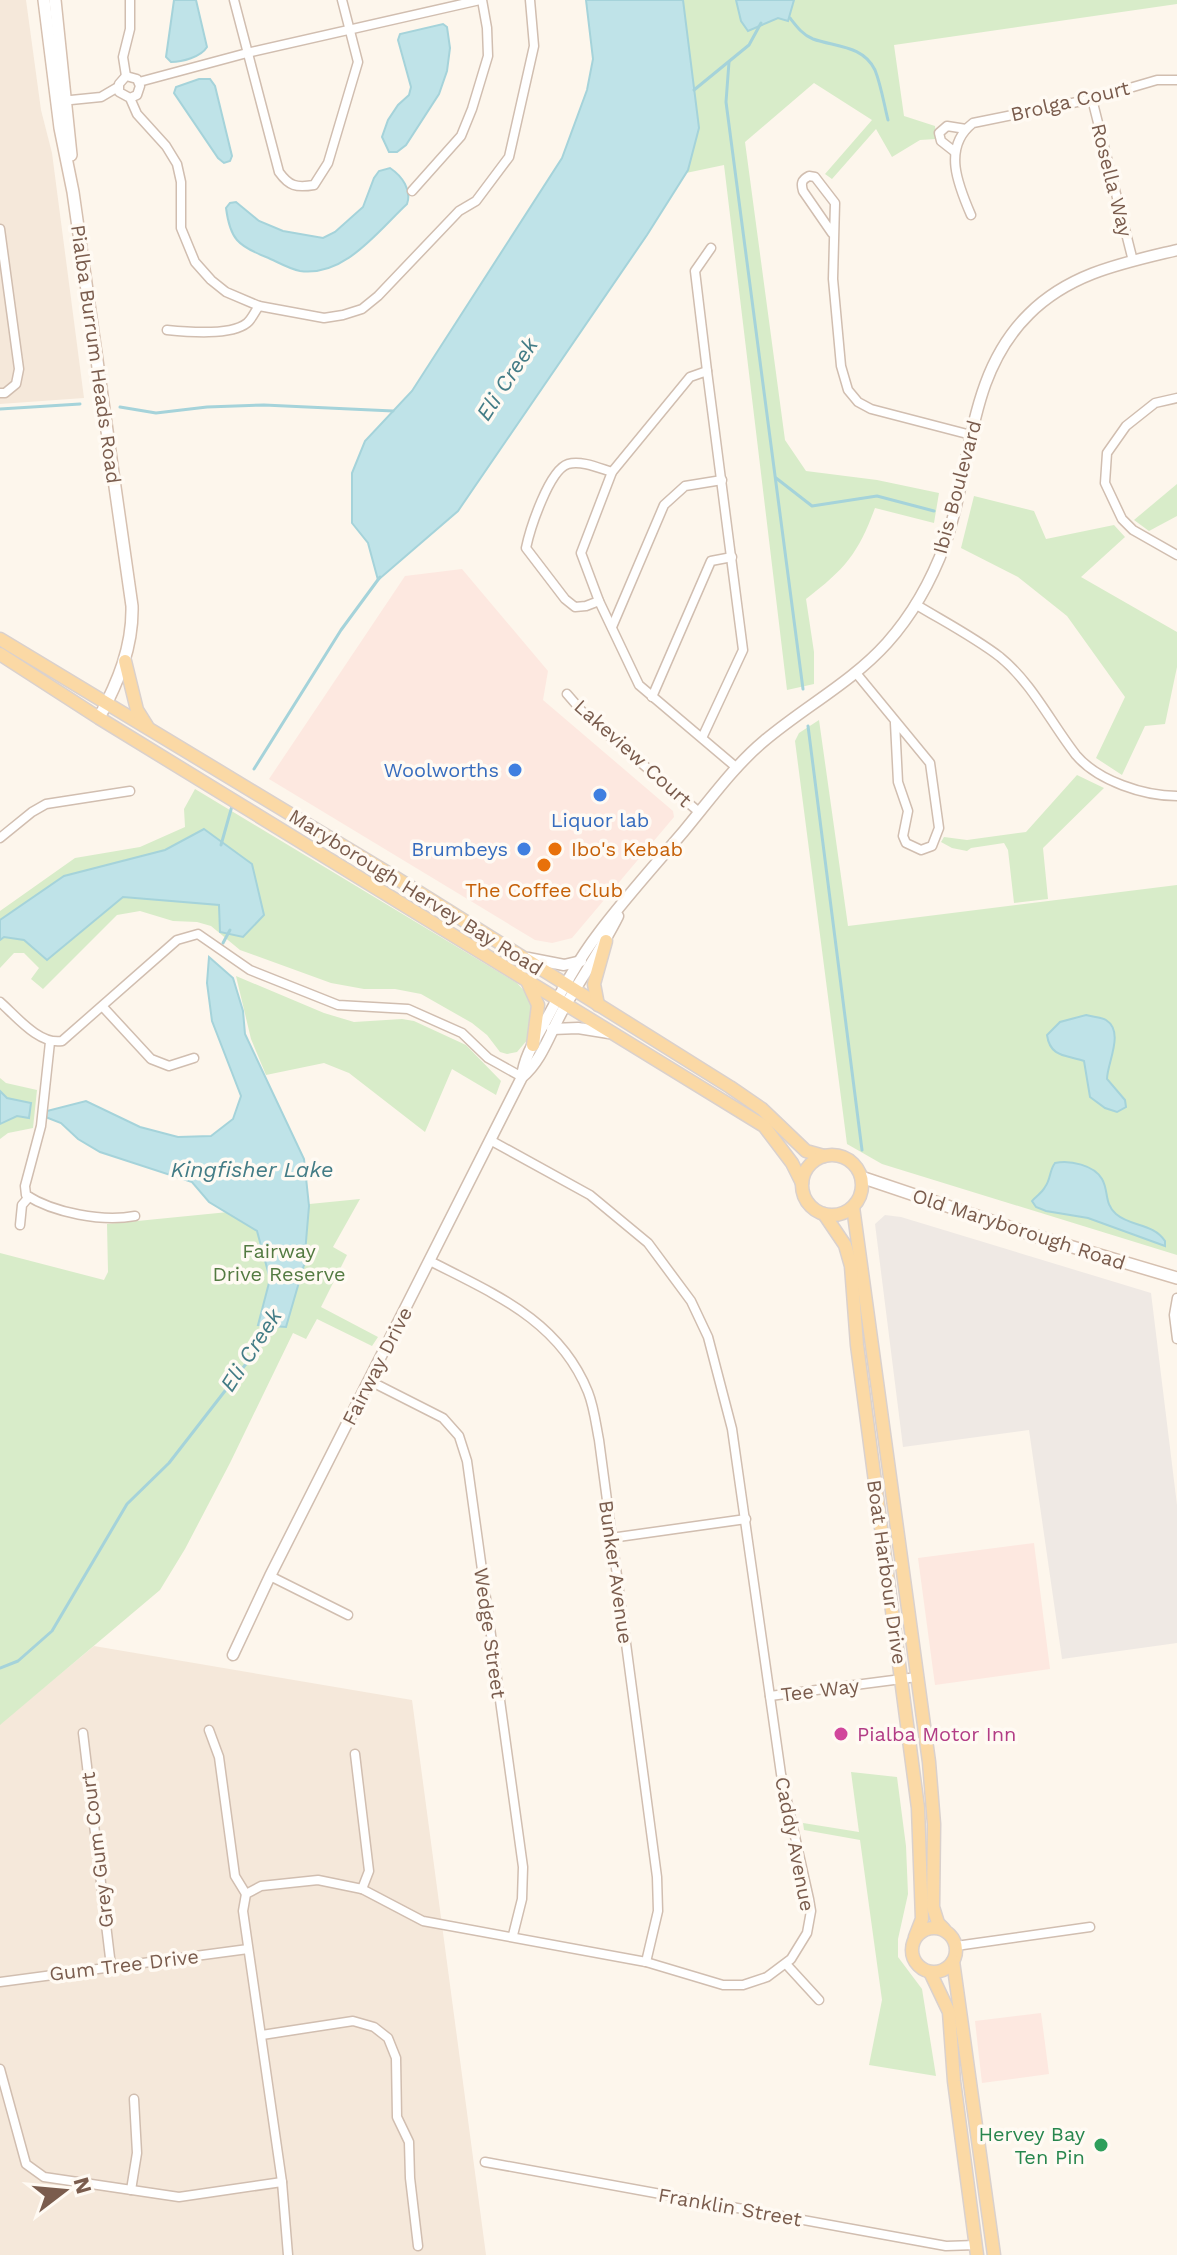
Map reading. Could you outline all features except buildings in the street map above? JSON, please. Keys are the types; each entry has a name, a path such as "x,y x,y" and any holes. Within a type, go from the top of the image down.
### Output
{"main road":[{"name":"Pialba Burrum Heads Road","path":"44,0 132,606 133,629 125,661 99,718"},
{"name":"Pialba Burrum Heads Road","path":"55,0 61,101"},
{"name":"Maryborough Hervey Bay Road","path":"0,639 598,1005 762,1109 806,1151 824,1156"},
{"name":"Maryborough Hervey Bay Road","path":"0,654 99,718 764,1126 792,1163 802,1183"},
{"path":"125,661 137,710 148,728"},
{"path":"598,1005 594,984 606,941"},
{"path":"527,981 538,1005 533,1045"},
{"path":"839,1155 852,1163 861,1177 861,1191 853,1207 840,1214 824,1214 813,1208 804,1196 802,1183 809,1165 824,1156 839,1155"},
{"name":"Old Maryborough Road","path":"861,1177 1039,1237 1177,1278"},
{"name":"Boat Harbour Drive","path":"853,1207 934,1824 933,1907 938,1923 944,1929"},
{"name":"Boat Harbour Drive","path":"824,1214 845,1245 851,1266 857,1345 918,1808 922,1919 915,1937"},
{"path":"953,1961 941,1971 930,1972 921,1968 914,1961 911,1946 915,1937 928,1928 944,1929 956,1946 953,1961 994,2255"},
{"path":"930,1972 949,2012 954,2081 978,2252"},
{"path":"978,2252 983,2232 985,2189"}],"street":[{"path":"126,76 123,57 130,29 130,0"},
{"path":"234,0 279,172 287,184 299,188 314,185 328,163 358,62 342,0"},
{"path":"139,82 247,53 481,0 487,28 488,56 472,109 461,136 412,191"},
{"path":"130,98 139,92 139,82 134,76 126,76 120,80 118,87 121,95 130,98 137,114 166,146 177,164 181,182 181,228 195,262 226,292 259,306 324,318 362,309 401,274 459,211 476,201 509,157 534,46 530,0"},
{"name":"Brolga Court","path":"971,215 960,191 955,152 941,141 939,133 947,126 966,129 987,118 1092,99 1157,80 1177,80"},
{"path":"61,101 101,97 118,87"},
{"name":"Rosella Way","path":"1092,99 1133,261"},
{"path":"955,152 966,129"},
{"path":"832,233 803,191 803,179 809,176 815,177 835,203 832,233 841,366 848,390 858,402 871,409 971,435"},
{"path":"0,229 19,369 16,384 5,393 0,393"},
{"path":"702,738 743,650 695,271 711,248"},
{"name":"Ibis Boulevard","path":"570,988 581,961 597,935 737,768 763,742 856,673 888,642 915,604 946,542 983,385 1002,347 1029,314 1056,292 1092,272 1177,250"},
{"path":"167,330 199,333 238,327 248,323 259,306"},
{"path":"707,371 690,377 612,472 581,553 599,601 639,685 737,768"},
{"path":"1177,398 1155,403 1126,426 1107,453 1105,483 1122,519 1133,530 1177,555"},
{"path":"599,601 575,607 526,548 529,533 555,472 568,464 582,463 612,472"},
{"path":"612,627 664,505 685,486 722,480"},
{"path":"652,697 711,561 732,557"},
{"path":"915,604 1000,658 1030,689 1079,758 1114,783 1158,796 1177,796"},
{"path":"856,673 930,763 939,828 932,846 921,850 906,843 903,836 908,811 898,782 895,723"},
{"name":"Lakeview Court","path":"567,694 587,717 699,812"},
{"path":"0,838 46,804 130,791"},
{"name":"Ibis Boulevard","path":"570,988 606,941 624,903"},
{"path":"0,1002 38,1035 50,1042 62,1041 177,940 198,934 250,970 338,1005 408,1009 462,1033 488,1058 522,1077"},
{"path":"518,956 564,965 581,961"},
{"name":"Fairway Drive","path":"233,1655 522,1077 523,1064 570,988"},
{"name":"Fairway Drive","path":"522,1077 532,1069 562,1002"},
{"path":"103,1007 151,1059 169,1066 194,1058"},
{"path":"552,1029 578,1028 611,1034"},
{"path":"29,1197 25,1186 41,1126 50,1042"},
{"name":"Caddy Avenue","path":"246,1894 261,1886 318,1880 362,1889 423,1921 513,1935 646,1962 723,1985 743,1985 767,1977 786,1964 807,1933 811,1911 781,1774 732,1429 708,1337 691,1301 648,1243 590,1195 490,1140"},
{"path":"29,1197 88,1217 108,1219 135,1216"},
{"path":"20,1225 22,1205 29,1197"},
{"name":"Bunker Avenue","path":"430,1261 504,1299 541,1324 571,1359 589,1394 596,1425 657,1877 658,1911 646,1962"},
{"path":"1177,1298 1174,1315 1177,1339"},
{"name":"Wedge Street","path":"370,1381 443,1418 459,1436 467,1461 523,1867 522,1899 513,1935"},
{"path":"611,1538 746,1519"},
{"path":"270,1576 348,1615"},
{"name":"Tee Way","path":"770,1696 917,1677"},
{"path":"209,1730 219,1757 235,1876 246,1894 243,1911 282,2182 288,2255"},
{"name":"Grey Gum Court","path":"83,1733 111,1966"},
{"path":"355,1754 369,1871 362,1889"},
{"path":"956,1946 1090,1927"},
{"name":"Gum Tree Drive","path":"0,1982 248,1949"},
{"path":"786,1964 819,2000"},
{"path":"262,2035 353,2021 374,2027 388,2038 396,2058 397,2117 409,2142 418,2246"},
{"path":"0,2069 26,2164 44,2177 179,2197 282,2182"},
{"path":"131,2190 137,2153 134,2099"},
{"name":"Franklin Street","path":"485,2162 978,2252"}],"shaded area":[{"path":"0,0 26,0 41,110 52,153 84,398 0,404"},
{"path":"462,569 548,671 543,700 673,811 674,817 572,938 552,943 535,940 269,779 405,576"},
{"path":"885,1215 901,1217 1151,1293 1177,1505 1177,1643 1062,1659 1029,1430 903,1447 875,1224"},
{"path":"1034,1543 1050,1669 935,1685 918,1558"},
{"path":"94,1646 412,1700 486,2255 0,2255 0,1724"},
{"path":"1041,2013 1049,2074 982,2083 975,2021"}],"green space":[{"path":"682,0 1177,0 1177,4 894,45 904,116 935,126 936,139 920,140 892,157 876,129 832,179 825,174 872,120 814,83 745,142 785,440 806,471 877,480 939,493 934,523 875,508 849,560 806,599 814,652 814,684 787,690 724,165 686,173 699,128"},
{"path":"1177,484 1177,516 1149,531 1134,520"},
{"path":"974,496 1034,511 1046,539 1114,525 1125,537 1081,577 1177,632 1177,667 1165,724 1145,726 1122,775 1096,758 1125,697 1067,616 1018,577 961,548"},
{"path":"819,720 848,926 1177,885 1177,1255 882,1164 847,1144 795,741 799,733"},
{"path":"1077,775 1104,788 1043,848 1048,899 1014,903 1008,850 1004,843 967,851 941,842 944,837 967,840 1026,832"},
{"path":"195,789 517,983 530,997 533,1011 529,1038 517,1052 500,1052 487,1035 472,1023 421,994 331,983 240,950 211,926 173,921 140,911 117,915 43,989 31,979 39,968 24,953 14,953 0,968 0,911 75,858 140,847 185,827 184,809"},
{"path":"236,976 324,1013 354,1022 414,1021 466,1045 501,1081 496,1095 452,1069 425,1132 349,1073 324,1063 266,1075 251,1039"},
{"path":"0,1078 6,1083 37,1090 33,1128 8,1133 0,1139"},
{"name":"Fairway Drive Reserve","path":"360,1199 333,1247 347,1255 321,1307 378,1337 372,1346 317,1319 306,1339 293,1333 230,1463 160,1590 0,1725 0,1253 104,1280 108,1272 107,1224"},
{"path":"851,1772 897,1777 906,1846 908,1894 898,1939 898,1957 922,1989 936,2076 869,2065 882,2000 860,1840 804,1830 803,1823 859,1832"}],"water":[{"path":"174,0 196,0 207,47 191,58 171,62 166,57"},
{"path":"586,0 683,0 699,128 688,170 458,511 378,580 368,543 352,523 352,473 365,441 412,391 562,158 587,90 593,59"},
{"path":"736,0 794,0 788,21 778,18 748,31 741,21"},
{"path":"443,24 447,27 450,48 447,71 439,94 406,145 397,152 389,152 382,137 388,120 409,95 411,87 398,40 400,34"},
{"path":"199,79 210,79 215,86 232,156 230,161 224,163 218,158 174,93 176,87"},
{"path":"390,168 405,184 407,204 360,250 332,267 316,271 291,269 242,245 230,227 226,208 236,202 259,221 283,231 323,238 335,232 363,207 374,178 379,171"},
{"path":"204,829 252,864 264,915 243,937 220,932 219,905 123,897 47,960 24,940 4,937 0,940 0,920 64,876 165,850"},
{"name":"Kingfisher Lake","path":"209,957 233,978 243,1011 245,1034 304,1159 309,1206 304,1265 286,1327 258,1325 270,1279 257,1231 209,1202 192,1182 100,1152 78,1139 61,1123 43,1116 43,1112 86,1101 140,1127 178,1137 211,1136 233,1119 241,1096 212,1021 207,983"},
{"path":"1086,1015 1106,1020 1114,1032 1107,1079 1125,1100 1126,1107 1117,1112 1090,1097 1084,1061 1056,1052 1049,1042 1047,1035 1060,1022"},
{"path":"0,1091 7,1098 31,1103 29,1118 17,1116 0,1124"},
{"path":"1055,1163 1074,1163 1093,1170 1102,1179 1112,1210 1122,1218 1160,1235 1165,1246 1088,1218 1036,1207 1032,1201 1047,1184"}],"waterway":[{"path":"790,18 809,37 856,51 870,62 877,76 888,120"},
{"name":"Eli Creek","path":"694,90 749,45 761,23"},
{"path":"729,62 726,102 803,689"},
{"path":"0,409 80,404"},
{"path":"120,407 156,413 264,405 393,411"},
{"path":"776,478 812,506 877,496 934,511"},
{"name":"Eli Creek","path":"254,769 341,630 380,577"},
{"path":"808,726 862,1150"},
{"name":"Eli Creek","path":"221,845 232,806"},
{"name":"Eli Creek","path":"223,943 230,930"},
{"name":"Eli Creek","path":"0,1668 18,1661 52,1631 127,1504 169,1463 249,1360 269,1327"}],"place":[{"name":"Woolworths","path":"515,770"},
{"name":"Liquor lab","path":"600,795"},
{"name":"Brumbeys","path":"524,849"},
{"name":"Ibo's Kebab","path":"555,849"},
{"name":"The Coffee Club","path":"544,865"},
{"name":"Pialba Motor Inn","path":"841,1734"},
{"name":"Hervey Bay Ten Pin","path":"1101,2145"}]}
